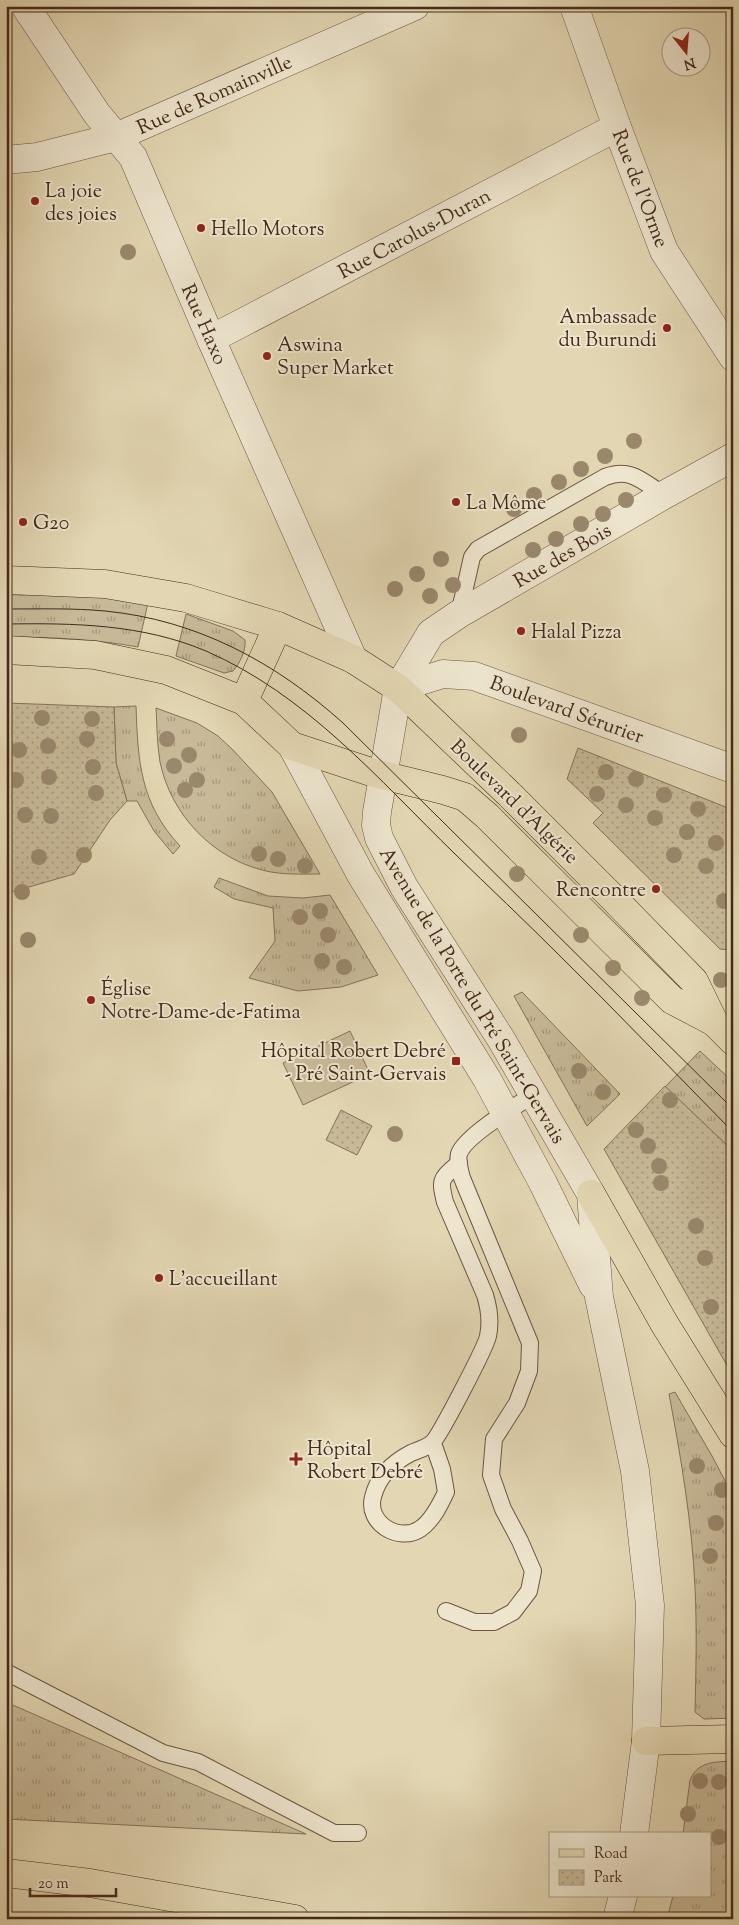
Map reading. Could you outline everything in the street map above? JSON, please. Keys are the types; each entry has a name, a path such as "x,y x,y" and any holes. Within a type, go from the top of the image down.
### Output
{"main road":[{"path":"6,580 105,584 186,598 278,626 244,701"},
{"name":"Boulevard d'Algérie","path":"278,626 353,659 398,688 515,800 694,981 714,1022"},
{"path":"6,650 56,652 121,660 166,670 244,701 292,746 383,776"},
{"name":"Boulevard d'Algérie","path":"383,776 465,797 487,816 672,1000 714,1022 733,1041"},
{"path":"591,1194 664,1323 733,1434"},
{"path":"646,1741 733,1739"},
{"path":"6,1873 90,1883 295,1919"}],"street":[{"name":"Rue Haxo","path":"25,6 98,114 133,158 353,659"},
{"name":"Rue de Romainville","path":"6,160 36,157 116,137 415,6"},
{"name":"Rue de l'Orme","path":"574,6 664,251 733,357"},
{"name":"Rue Carolus-Duran","path":"211,339 617,127"},
{"name":"Rue des Bois","path":"398,688 431,634 459,614 733,457"},
{"name":"Boulevard Sérurier","path":"398,688 443,674 474,676 733,770"},
{"name":"Avenue de la Porte du Pré Saint-Gervais","path":"398,688 376,825 384,850 404,887 501,1039 591,1194 599,1298 635,1471 649,1595 646,1741 634,1832"},
{"name":"Avenue de la Porte du Pré Saint-Gervais","path":"292,746 361,875 487,1079 543,1183 599,1298"},
{"path":"617,1919 622,1898"}],"lane":[{"path":"459,614 472,557 478,550 613,474 623,472 632,475 664,495"},
{"path":"446,1611 474,1622 494,1622 513,1612 529,1591 532,1571 520,1541 503,1509 490,1475 494,1439 517,1404 528,1371 530,1343 462,1178 459,1153 466,1142 533,1095"},
{"path":"433,1443 442,1469 446,1492 426,1524 419,1530 411,1534 402,1535 390,1531 380,1523 373,1513 372,1499 380,1479 389,1468 402,1458 433,1443 485,1347 488,1336 490,1322 485,1295 448,1209 442,1187 443,1177 459,1163"},
{"path":"6,1672 163,1753 198,1762 334,1833 358,1833"}],"green space":[{"path":"6,595 98,596 148,603 138,647 72,639 6,637"},
{"path":"186,614 233,631 245,640 242,657 233,671 224,673 176,656"},
{"path":"7,703 114,707 116,763 127,801 110,820 74,874 8,893"},
{"path":"136,706 140,764 144,781 149,798 157,814 180,846 173,854 154,831 137,801 127,801 116,763 114,707"},
{"path":"156,708 197,723 218,736 233,750 272,792 320,874 280,873 247,865 212,845 197,832 184,817 166,781 159,755"},
{"path":"578,748 733,810 733,950 720,949 593,823 603,813 567,779"},
{"path":"219,878 268,896 303,898 330,895 378,975 341,987 298,991 249,978 275,941 273,908 234,899 214,887"},
{"path":"522,992 620,1094 587,1126 514,996"},
{"path":"350,1031 370,1074 303,1105 283,1063"},
{"path":"700,1051 733,1082 733,1151 665,1087"},
{"path":"665,1086 733,1151 733,1376 604,1149"},
{"path":"341,1110 372,1126 357,1155 326,1140"},
{"path":"675,1392 733,1496 733,1718 704,1719 695,1712 696,1603 694,1563 678,1442 669,1394"},
{"path":"6,1702 306,1834 6,1819"},
{"path":"733,1761 733,1919 667,1919 672,1898 712,1898 712,1832 683,1832 690,1780 693,1774 702,1766 714,1762"}],"tram line":[{"path":"6,609 105,611 139,616 171,624 203,634 233,648 262,663 290,681 343,723 733,1109"},
{"path":"6,624 82,625 133,630 157,635 206,651 243,669 277,691 309,715 369,768 580,976 733,1132"}],"place":[{"name":"La joie des joies","path":"35,201"},
{"name":"Hello Motors","path":"201,228"},
{"name":"Ambassade du Burundi","path":"667,328"},
{"name":"Aswina Super Market","path":"267,356"},
{"name":"La Môme","path":"456,502"},
{"name":"G20","path":"23,522"},
{"name":"Halal Pizza","path":"521,631"},
{"name":"Rencontre","path":"656,889"},
{"name":"Église Notre-Dame-de-Fatima","path":"91,1000"},
{"name":"Hôpital Robert Debré - Pré Saint-Gervais","path":"456,1061"},
{"name":"L'accueillant","path":"159,1278"},
{"name":"Hôpital Robert Debré","path":"296,1459"}]}
